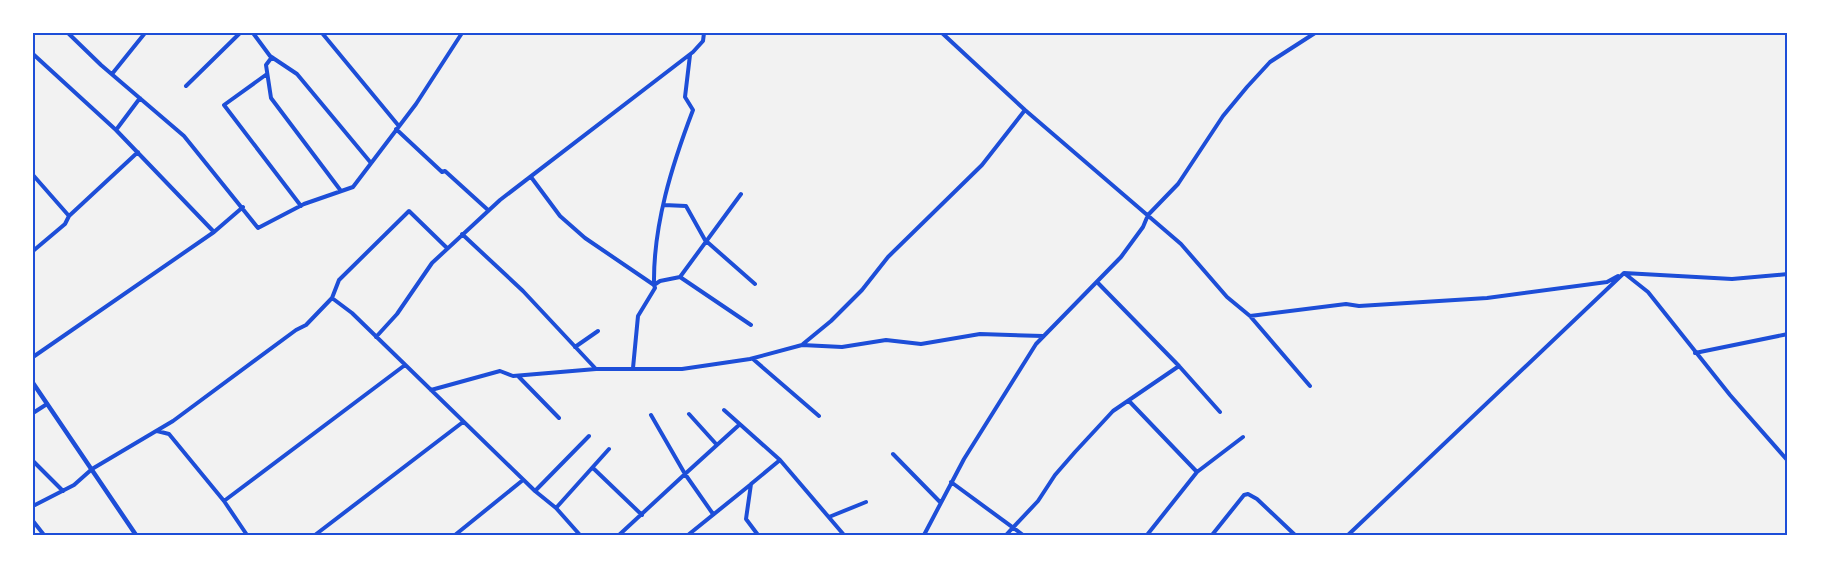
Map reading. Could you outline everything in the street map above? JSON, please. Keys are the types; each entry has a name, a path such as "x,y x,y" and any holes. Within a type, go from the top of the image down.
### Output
{"street":[{"path":"69,33 183,136 258,228 302,206 353,187 416,104 462,33"},
{"path":"112,74 145,33"},
{"path":"186,86 240,33"},
{"path":"253,33 272,57 297,74 371,163"},
{"path":"322,33 397,127 442,172 445,171 488,210"},
{"path":"375,337 397,314 418,280 462,234 488,210 690,54 703,41 704,33"},
{"path":"942,33 1025,110 1181,243 1227,297 1250,316 1310,386"},
{"path":"924,535 951,482 1016,373 1043,336 1098,283 1133,242 1148,216 1178,184 1223,116 1270,62 1315,33"},
{"path":"33,54 116,130 214,232"},
{"path":"633,368 638,316 655,288 654,268 664,205 675,158 693,110 686,97 690,54"},
{"path":"272,57 266,65 271,98 341,191"},
{"path":"267,74 224,105 302,206"},
{"path":"116,130 140,98"},
{"path":"802,345 831,321 888,257 982,165 1025,110"},
{"path":"33,251 65,224 69,216 138,152"},
{"path":"531,177 560,216 585,238 654,285"},
{"path":"34,178 69,216"},
{"path":"680,278 741,194"},
{"path":"664,205 686,206 706,242 755,284"},
{"path":"33,357 214,232 243,207"},
{"path":"33,506 63,490 92,469 156,431 306,325 332,298 339,280 410,211 447,248"},
{"path":"462,234 523,291 596,369"},
{"path":"1250,316 1346,304 1359,306 1487,298 1607,282 1624,273 1732,279 1788,274"},
{"path":"1624,273 1648,292 1695,353 1788,461"},
{"path":"1348,535 1624,273"},
{"path":"654,285 660,281 680,278 751,325"},
{"path":"1098,283 1179,366 1220,412"},
{"path":"332,298 405,365 523,480 556,508 580,535"},
{"path":"575,347 598,331"},
{"path":"431,390 500,371 518,376 596,369 682,369 753,358 802,345 842,347 886,340 921,344 980,334 1043,336"},
{"path":"1695,353 1788,334"},
{"path":"753,358 819,416"},
{"path":"224,501 405,365"},
{"path":"1006,535 1038,501 1055,475 1113,411 1179,366"},
{"path":"518,376 560,418"},
{"path":"33,383 136,535"},
{"path":"1129,401 1197,472"},
{"path":"33,413 48,404"},
{"path":"724,410 780,460 844,535"},
{"path":"689,414 717,445"},
{"path":"651,415 685,474 713,514"},
{"path":"315,535 463,422"},
{"path":"619,535 739,425"},
{"path":"156,431 169,434 224,501 247,535"},
{"path":"535,491 589,436"},
{"path":"1147,535 1197,472 1244,437"},
{"path":"556,508 609,449"},
{"path":"893,454 940,502"},
{"path":"33,460 63,490"},
{"path":"688,535 780,460"},
{"path":"592,468 642,515"},
{"path":"455,535 523,480"},
{"path":"951,482 1023,535"},
{"path":"751,484 746,519 758,535"},
{"path":"1212,535 1244,495 1248,494 1257,499 1295,535"},
{"path":"829,517 866,502"},
{"path":"33,521 44,535"}]}
